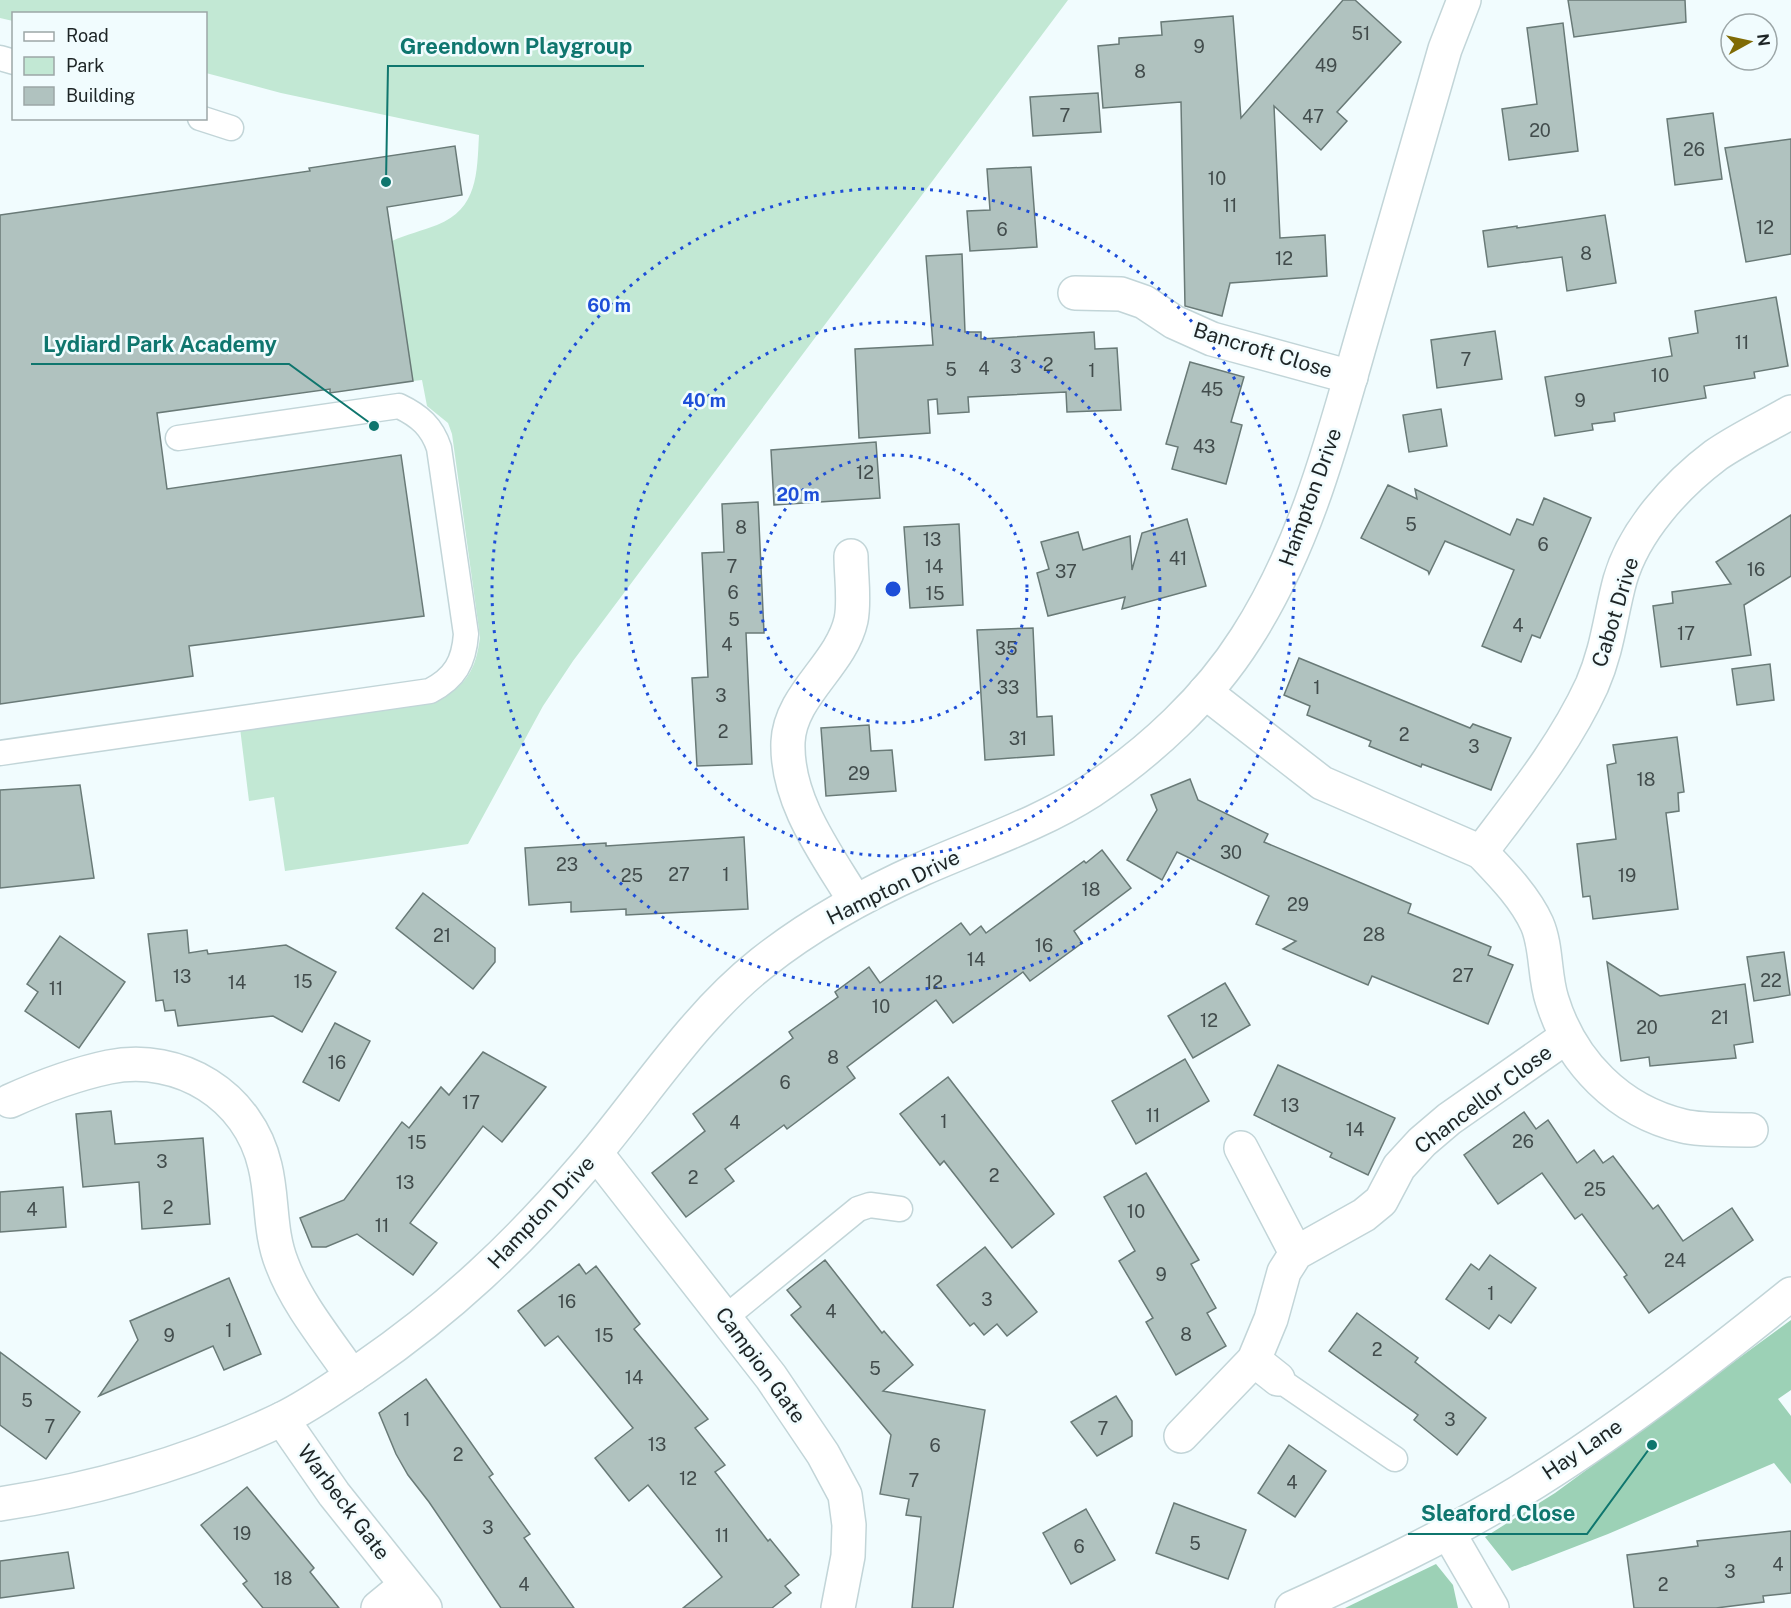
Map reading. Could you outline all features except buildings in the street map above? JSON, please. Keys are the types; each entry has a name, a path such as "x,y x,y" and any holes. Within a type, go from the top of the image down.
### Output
{"street":[{"name":"Hampton Drive","path":"0,1504 59,1495 127,1479 197,1455 282,1419 352,1376 420,1329 483,1275 544,1213 704,1020 759,964 855,901 922,869 1007,834 1089,792 1135,758 1205,692 1244,642 1272,594 1299,539 1351,377 1445,49 1464,0"},
{"name":"Bancroft Close","path":"1075,293 1121,294 1144,302 1174,322 1212,339 1351,377"},
{"name":"Cabot Drive","path":"1481,852 1570,729 1592,685 1606,649 1621,579 1635,546 1666,500 1716,455 1791,412"},
{"path":"850,556 851,621 838,651 798,710 788,740 790,774 804,815 855,901"},
{"path":"1205,692 1322,783 1481,852 1503,875 1537,924 1551,999 1566,1037 1581,1061 1612,1091 1650,1115 1685,1126 1751,1130"},
{"name":"Chancellor Close","path":"1296,1253 1364,1215 1381,1201 1399,1167 1422,1142 1449,1119 1566,1037"},
{"path":"10,1101 111,1066 147,1065 199,1079 227,1099 243,1115 259,1146 266,1166 274,1235 282,1265 299,1297 352,1376"},
{"path":"1180,1436 1266,1369 1271,1319 1284,1272 1296,1253 1241,1148"},
{"name":"Campion Gate","path":"596,1153 726,1317 798,1415 845,1495 849,1525 848,1556 838,1608"},
{"name":"Hay Lane","path":"1292,1608 1448,1532 1519,1492 1605,1434 1791,1294"},
{"name":"Warbeck Gate","path":"282,1419 334,1494 416,1597 378,1608"},
{"path":"1448,1532 1492,1608"}],"lane":[{"path":"206,120 231,128"},
{"path":"0,753 430,691 451,679 458,670 465,648 466,634 439,448 434,434 424,422 399,406 178,438"},
{"path":"726,1317 858,1209 876,1205 900,1209"},
{"path":"1266,1369 1395,1459"}],"green space":[{"path":"0,0 1068,0 573,661 543,706 468,844 285,871 274,797 249,801 240,728 435,701 455,690 462,683 476,659 480,637 452,434 448,423 427,406 422,380 413,381 392,241 437,225 461,210 468,200 476,176 479,135 281,93 207,73 207,12 12,12 12,21 0,18"},
{"path":"1791,1320 1791,1390 1778,1399 1791,1416 1791,1484 1774,1463 1608,1534 1512,1571 1485,1537 1555,1493"},
{"path":"1436,1564 1453,1585 1458,1608 1345,1608"}],"place":[{"name":"Greendown Playgroup","path":"386,182"},
{"name":"Lydiard Park Academy","path":"374,426"},
{"name":"Sleaford Close","path":"1652,1445"}]}
